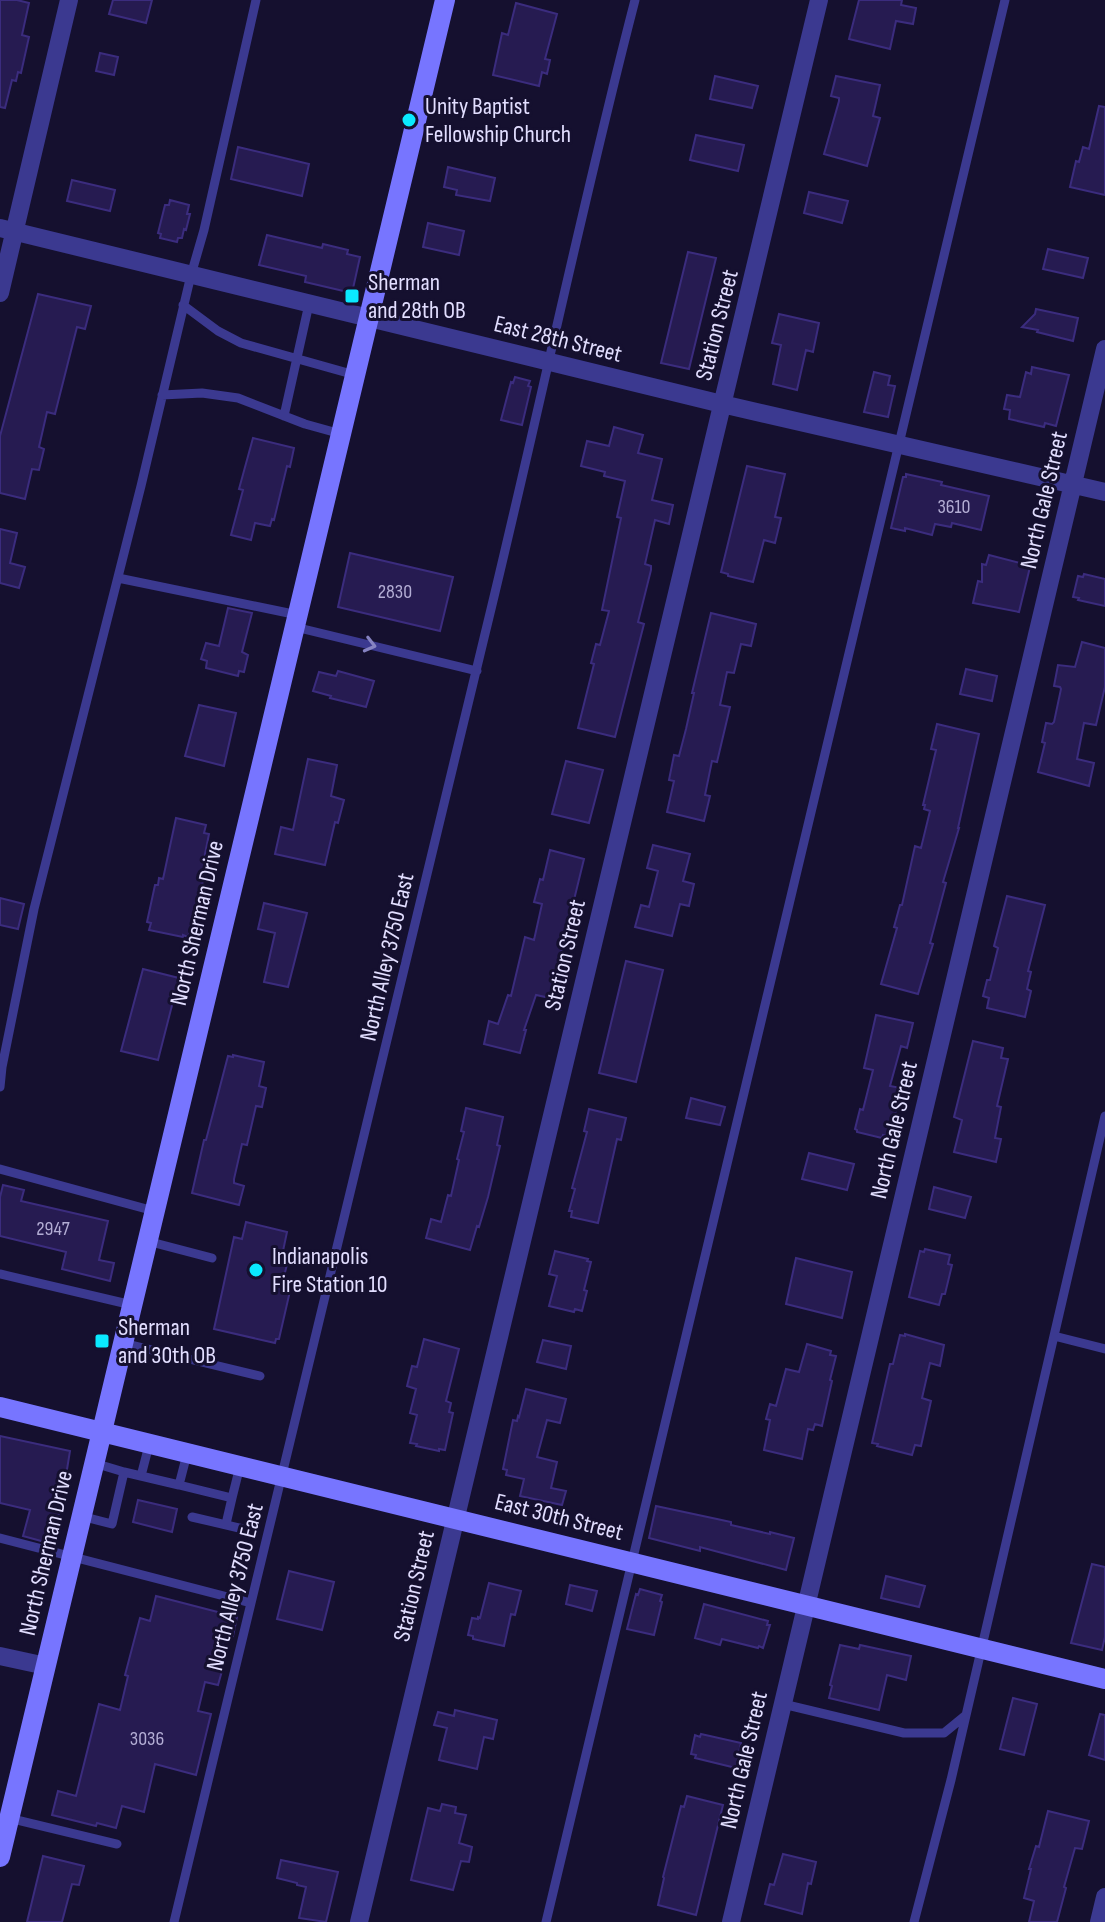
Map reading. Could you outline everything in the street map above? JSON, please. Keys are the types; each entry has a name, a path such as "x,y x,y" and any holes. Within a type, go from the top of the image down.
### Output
{"main road":[{"name":"North Sherman Drive","path":"0,1857 445,0"},
{"name":"East 30th Street","path":"0,1407 1105,1679"}],"street":[{"path":"0,293 7,230 69,0"},
{"name":"Station Street","path":"359,1922 819,0"},
{"name":"East 28th Street","path":"7,230 722,404 1105,492"},
{"name":"North Gale Street","path":"731,1922 1105,349"},
{"path":"0,1656 46,1666"},
{"path":"1099,1922 1105,1897"}],"lane":[{"path":"0,1087 34,909 207,216 256,0"},
{"name":"North Alley 3750 East","path":"174,1922 477,671 635,0"},
{"path":"546,1922 1005,0"},
{"path":"284,416 309,304"},
{"path":"183,305 218,331 241,343 355,375"},
{"path":"162,395 202,393 238,398 341,434"},
{"path":"118,578 296,621 477,671"},
{"path":"914,1922 966,1715 1105,1116"},
{"path":"0,1169 154,1211"},
{"path":"147,1241 212,1258"},
{"path":"0,1274 132,1305"},
{"path":"1054,1336 1105,1349"},
{"path":"123,1343 260,1376"},
{"path":"141,1476 149,1443"},
{"path":"179,1485 187,1454"},
{"path":"94,1463 232,1498"},
{"path":"226,1524 240,1466"},
{"path":"81,1516 112,1524 124,1472"},
{"path":"192,1517 252,1531"},
{"path":"0,1538 251,1603"},
{"path":"782,1704 904,1733 944,1733 966,1715"},
{"path":"9,1818 117,1844"}],"building":[{"path":"0,0 29,3 22,35 29,37 21,73 18,72 16,81 12,80 5,108 0,107"},
{"path":"113,0 152,0 146,23 109,14"},
{"path":"859,0 902,0 901,5 916,8 913,24 896,21 890,49 849,39"},
{"path":"516,3 557,14 545,59 550,60 547,74 542,72 539,86 493,75 502,33 508,35"},
{"path":"100,53 118,57 114,75 96,71"},
{"path":"715,76 758,86 752,108 710,99"},
{"path":"836,76 880,85 873,116 880,118 867,166 824,154 839,101 839,98 831,96"},
{"path":"1099,106 1105,107 1105,195 1070,187 1083,147 1089,149"},
{"path":"696,135 744,145 738,171 690,160"},
{"path":"238,147 309,164 302,196 231,179"},
{"path":"448,167 495,178 490,201 456,195 457,190 444,187"},
{"path":"72,180 115,190 110,211 67,201"},
{"path":"809,192 848,201 842,223 804,213"},
{"path":"170,200 189,205 186,230 177,242 160,238 161,234 158,233 165,205 169,205"},
{"path":"428,223 464,231 459,255 423,247"},
{"path":"267,235 322,248 323,244 348,250 347,254 360,257 352,293 305,282 306,276 259,265"},
{"path":"1048,249 1088,258 1083,278 1043,269"},
{"path":"688,252 716,258 689,369 661,363"},
{"path":"38,294 91,306 85,329 77,327 55,414 47,412 39,447 44,449 39,470 32,469 25,499 0,493 0,436"},
{"path":"1036,309 1078,318 1073,341 1022,327"},
{"path":"779,314 819,323 813,352 806,350 797,390 773,384 781,345 772,343"},
{"path":"1032,367 1069,375 1056,426 1045,423 1044,427 1009,419 1010,410 1004,409 1007,395 1020,397 1026,372 1031,374"},
{"path":"874,372 890,376 888,385 895,386 888,417 864,412"},
{"path":"515,377 530,381 528,386 531,387 522,425 501,420"},
{"path":"614,427 643,435 638,453 662,459 652,500 673,505 669,524 655,520 645,564 651,566 651,570 638,622 644,624 615,737 578,728 596,644 600,645 609,611 602,610 621,518 617,517 625,481 581,466 587,441 609,446"},
{"path":"253,438 294,448 274,520 270,526 255,523 251,540 231,535"},
{"path":"747,466 785,474 775,517 781,518 775,543 764,540 753,582 721,572"},
{"path":"906,474 989,496 981,530 952,523 951,527 935,524 932,535 891,528"},
{"path":"0,529 17,533 10,563 25,567 19,588 0,583"},
{"path":"350,553 453,577 440,631 338,607"},
{"path":"989,555 1030,567 1019,612 973,603 978,581 982,582 982,564 986,565"},
{"path":"1084,574 1105,579 1105,606 1073,597 1078,576 1083,577"},
{"path":"228,608 252,613 242,652 248,655 244,672 239,671 238,676 206,668 207,661 201,659 206,643 219,646"},
{"path":"711,613 756,624 751,646 741,644 734,673 727,672 720,705 730,707 717,762 712,761 705,795 710,796 704,821 667,812 674,781 669,780 674,755 679,756"},
{"path":"1082,642 1105,648 1105,687 1096,725 1084,723 1077,759 1094,763 1089,786 1038,772 1046,723 1054,722 1061,689 1054,686 1058,665 1075,667"},
{"path":"966,669 997,676 992,701 960,694"},
{"path":"338,671 374,681 366,707 313,691 319,672 336,676"},
{"path":"199,705 236,713 224,766 185,756"},
{"path":"937,724 979,734 959,828 943,882 946,883 930,943 933,944 918,994 881,984 915,846 921,848 930,811 923,805 936,750 931,749"},
{"path":"308,759 337,765 331,796 344,800 338,823 335,822 325,865 275,854 281,827 293,830"},
{"path":"566,761 603,770 589,823 552,814"},
{"path":"176,818 206,825 204,833 209,834 204,859 208,860 188,937 149,930 151,923 147,922 155,885 158,885 159,878 163,879"},
{"path":"653,845 690,854 683,881 694,884 689,906 680,904 672,936 635,927 641,905 649,907 658,871 647,868"},
{"path":"550,850 584,859 550,998 536,995 520,1053 484,1044 489,1021 498,1024 508,995 511,996 525,937 534,940 542,904 534,902"},
{"path":"1007,896 1045,905 1028,971 1031,972 1027,989 1031,991 1025,1017 987,1008 989,998 983,996 998,948 994,946"},
{"path":"0,898 24,904 18,929 0,925"},
{"path":"264,903 307,913 288,987 264,982 275,933 258,929"},
{"path":"626,961 663,970 636,1082 599,1073"},
{"path":"143,969 179,978 158,1060 121,1051"},
{"path":"876,1015 913,1023 907,1048 901,1046 890,1086 901,1088 890,1137 883,1135 882,1138 855,1129 873,1070 864,1068"},
{"path":"973,1041 1003,1048 1001,1058 1008,1059 997,1106 1001,1107 995,1138 1001,1139 996,1162 954,1152 962,1120 954,1117"},
{"path":"228,1056 264,1062 259,1086 266,1088 262,1107 256,1106 247,1145 242,1144 234,1179 234,1183 244,1186 239,1205 192,1193"},
{"path":"691,1098 725,1107 720,1125 686,1118"},
{"path":"466,1108 503,1117 488,1197 470,1250 426,1238 431,1219 441,1222 448,1195 451,1196"},
{"path":"589,1109 626,1118 621,1140 617,1139 598,1223 571,1217 572,1211 569,1211 587,1132 584,1131"},
{"path":"809,1153 854,1164 847,1190 802,1179"},
{"path":"3,1185 24,1190 21,1201 108,1221 99,1260 114,1263 110,1281 62,1269 66,1252 0,1236"},
{"path":"934,1187 971,1197 965,1218 929,1209"},
{"name":"Indianapolis Fire Station 10","path":"246,1222 287,1232 283,1251 290,1252 281,1289 290,1291 279,1339 275,1343 214,1329 234,1237 242,1239"},
{"path":"925,1249 950,1255 948,1264 952,1265 939,1305 909,1297 920,1251 924,1252"},
{"path":"555,1251 591,1262 582,1311 549,1306 557,1276 549,1274"},
{"path":"796,1258 852,1272 842,1318 786,1304"},
{"path":"900,1335 944,1345 940,1366 930,1363 922,1398 931,1401 921,1446 915,1445 912,1455 872,1443 890,1364 893,1364"},
{"path":"424,1339 459,1349 446,1401 451,1403 449,1412 453,1413 445,1450 439,1451 410,1443 417,1415 410,1413 416,1389 407,1386 412,1366 417,1367"},
{"path":"543,1340 571,1346 566,1369 537,1362"},
{"path":"807,1344 831,1351 830,1355 836,1356 822,1426 815,1424 813,1430 808,1429 802,1459 764,1450 770,1404 776,1406 786,1369 799,1372"},
{"path":"526,1389 566,1399 560,1423 547,1420 537,1457 557,1462 551,1488 566,1491 562,1505 520,1496 524,1479 506,1475 507,1470 503,1469 513,1420 517,1421 519,1417"},
{"path":"0,1436 70,1451 52,1544 23,1536 30,1510 0,1503"},
{"path":"138,1500 177,1509 172,1532 133,1522"},
{"path":"656,1506 794,1538 786,1570 700,1547 700,1551 649,1538"},
{"path":"1092,1564 1105,1567 1105,1637 1102,1650 1071,1643"},
{"path":"289,1571 334,1582 322,1630 277,1619"},
{"path":"886,1576 925,1586 919,1607 881,1598"},
{"path":"489,1583 521,1591 515,1615 511,1614 504,1646 468,1635 472,1618 480,1618"},
{"path":"570,1585 597,1591 592,1611 566,1604"},
{"path":"640,1589 662,1595 654,1635 627,1629"},
{"path":"156,1596 237,1617 233,1636 225,1634 216,1669 222,1671 218,1685 205,1682 198,1711 211,1714 196,1775 155,1764 144,1812 122,1806 116,1828 52,1815 58,1791 76,1796 99,1704 120,1710 128,1676 125,1675 140,1618 150,1621"},
{"path":"704,1604 768,1621 767,1625 770,1625 763,1648 722,1639 720,1645 695,1638"},
{"path":"840,1645 859,1649 860,1645 911,1656 906,1680 887,1675 879,1710 829,1698"},
{"path":"1013,1698 1037,1704 1024,1755 1000,1749"},
{"path":"455,1710 497,1720 493,1739 484,1737 477,1769 439,1760 447,1728 434,1725 438,1712 454,1716"},
{"path":"1100,1714 1105,1715 1105,1760 1089,1755"},
{"path":"701,1734 741,1743 736,1768 695,1758 696,1755 691,1754 695,1735 700,1737"},
{"path":"687,1796 723,1805 696,1915 658,1905 681,1806 684,1807"},
{"path":"442,1804 456,1807 455,1813 466,1815 459,1843 472,1847 469,1862 461,1861 453,1890 411,1880 428,1808 440,1811"},
{"path":"1048,1811 1089,1821 1082,1849 1075,1848 1057,1922 1029,1922 1034,1901 1024,1898 1029,1869 1036,1846 1039,1847"},
{"path":"783,1854 816,1862 802,1914 765,1904"},
{"path":"43,1856 84,1866 79,1885 72,1884 62,1922 27,1922"},
{"path":"281,1860 338,1872 326,1922 299,1918 306,1887 277,1878"}],"place":[{"name":"Unity Baptist Fellowship Church","path":"409,120"},
{"name":"Sherman and 28th OB","path":"352,296"},
{"name":"Indianapolis Fire Station 10","path":"256,1270"},
{"name":"Sherman and 30th OB","path":"102,1341"}]}
